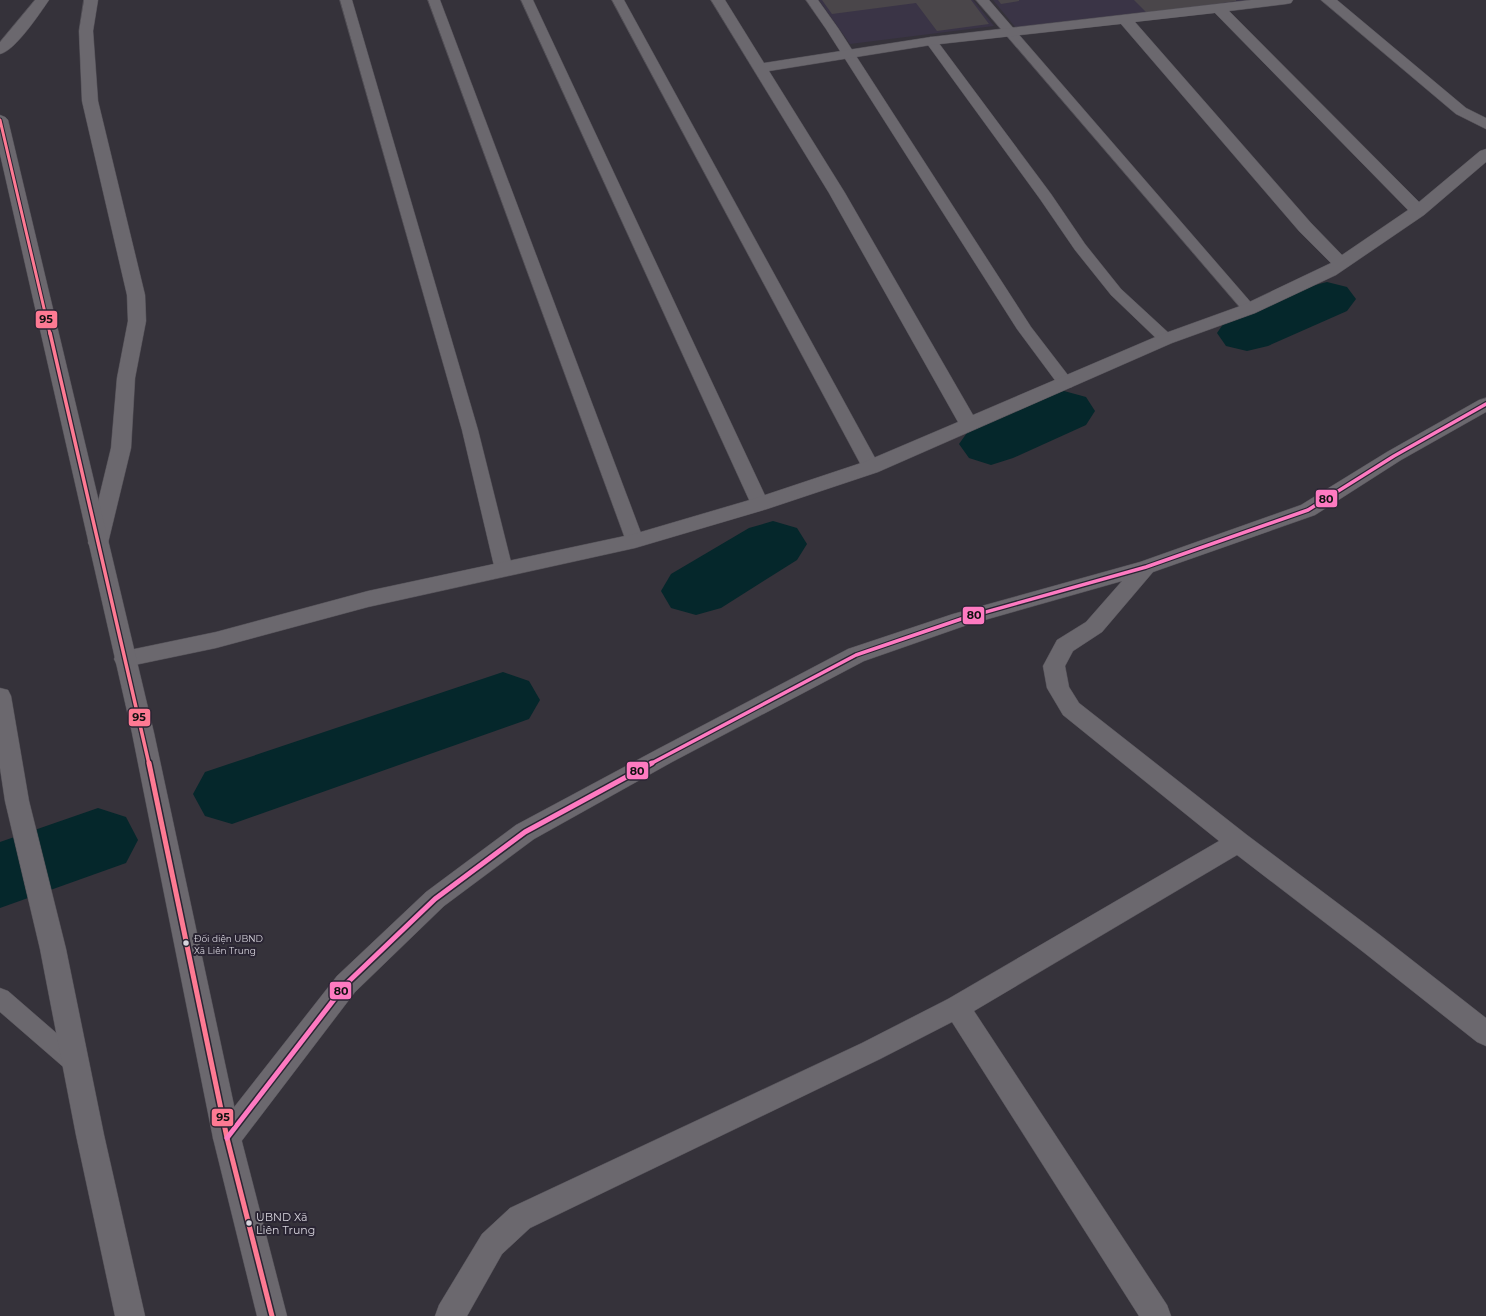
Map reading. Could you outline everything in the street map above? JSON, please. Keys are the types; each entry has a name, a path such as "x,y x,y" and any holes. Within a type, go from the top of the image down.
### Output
{"street":[{"path":"0,50 11,39 42,0"},
{"path":"91,0 86,31 90,101 113,204 136,295 137,321 126,378 121,448 98,543"},
{"path":"718,0 837,193 969,425"},
{"path":"761,68 931,41 1125,20 1286,0"},
{"path":"1328,0 1460,111 1486,124"},
{"path":"1218,8 1418,211"},
{"path":"1125,20 1305,227 1342,264"},
{"path":"0,120 124,659 143,732 227,1138 272,1316"},
{"path":"124,659 216,640 368,599 635,541 760,504 871,467 1166,339 1249,308 1307,283 1342,264 1418,211 1486,154"},
{"path":"227,1138 346,984 436,899 525,832 664,756 856,655 961,619 1146,567 1308,510 1394,456 1486,404"},
{"path":"1146,567 1094,627 1065,646 1054,666 1058,688 1072,709 1090,725 1238,842 1371,942 1486,1034"},
{"path":"0,696 17,801 53,949 130,1316"},
{"path":"450,1316 492,1244 520,1218 871,1051 957,1007 1238,842"},
{"path":"957,1007 1156,1316"}],"lane":[{"path":"346,0 470,430 504,570"},
{"path":"434,0 635,541"},
{"path":"526,0 760,504"},
{"path":"618,0 871,467"},
{"path":"812,0 1025,329 1066,383"},
{"path":"982,0 1249,308"},
{"path":"931,41 1046,197 1080,247 1116,292 1166,339"},
{"path":"0,998 76,1064"}],"shaded area":[{"path":"819,0 973,0 994,26 850,44"},
{"path":"993,0 1258,0 1016,28"}],"building":[{"path":"822,0 971,0 989,24 937,31 916,3 832,14"},
{"path":"998,0 1019,0 1019,1 1001,4"},
{"path":"1134,0 1236,0 1236,1 1148,14"}],"waterway":[{"path":"1247,333 1327,299"},
{"path":"991,444 1064,411"},
{"path":"696,591 773,544"},
{"path":"232,794 503,700"},
{"path":"0,875 98,840"}],"transit line":[{"name":"95","path":"0,120 143,733 227,1138 272,1316"},
{"name":"80","path":"227,1138 346,984 435,899 525,832 664,756 856,655 961,619 1146,567 1308,510 1394,456 1486,404"}],"place":[{"name":"Đối diện UBND Xã Liên Trung","path":"186,943"},
{"name":"UBND Xã Liên Trung","path":"249,1223"}]}
